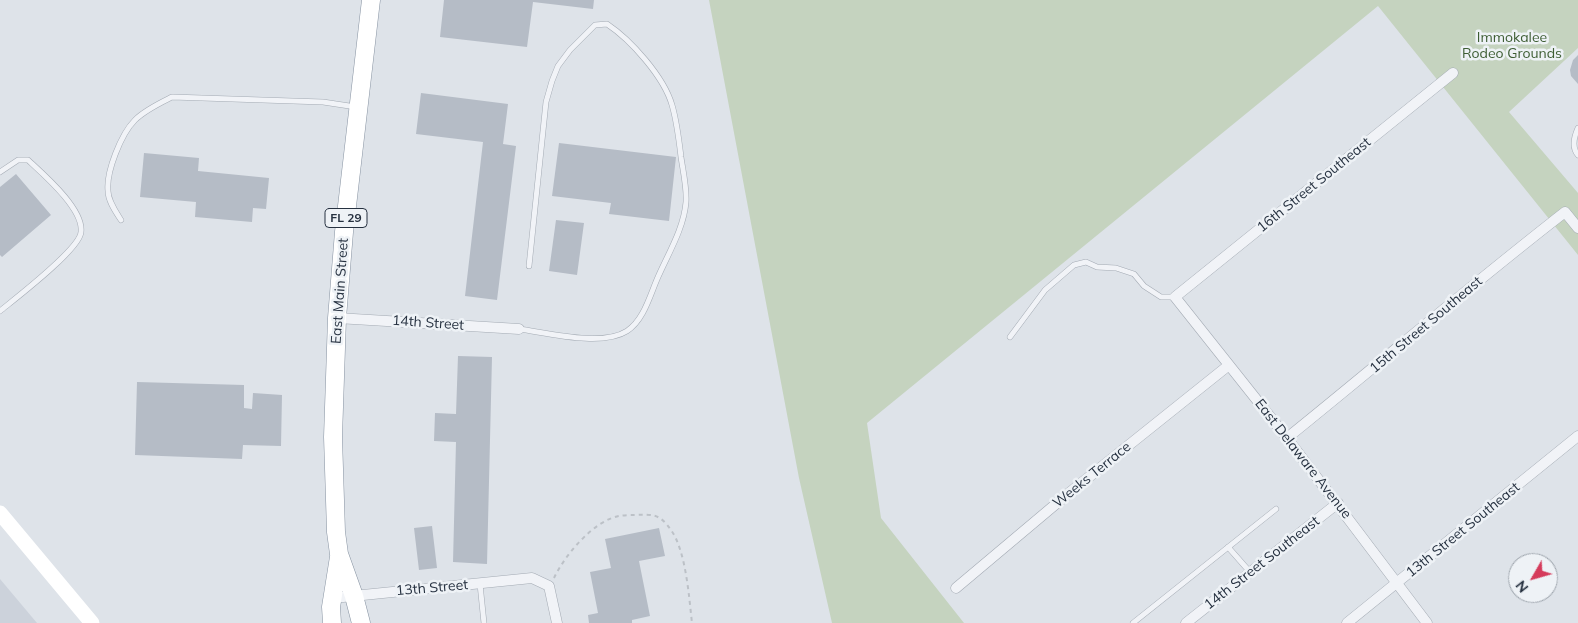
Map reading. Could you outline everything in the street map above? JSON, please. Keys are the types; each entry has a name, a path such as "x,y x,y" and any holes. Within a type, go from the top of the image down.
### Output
{"highway":[{"name":"East Main Street","path":"361,623 354,596 339,554 336,532 333,437 337,318 344,232 371,0"},
{"name":"East Main Street","path":"332,623 333,598 339,554"}],"main road":[{"path":"0,513 92,623"}],"street":[{"name":"16th Street Southeast","path":"1175,297 1453,73"},
{"name":"15th Street Southeast","path":"1288,438 1367,374 1428,321 1565,212 1578,228"},
{"name":"East Delaware Avenue","path":"1175,297 1288,438 1427,623"},
{"name":"14th Street","path":"337,318 519,329"},
{"name":"Weeks Terrace","path":"956,588 1069,493 1229,365"},
{"name":"13th Street Southeast","path":"1347,623 1578,436"},
{"name":"14th Street Southeast","path":"1186,623 1338,503"},
{"name":"13th Street","path":"333,598 532,578 549,586"},
{"path":"549,586 557,623"}],"lane":[{"path":"519,329 592,339 612,338 628,331 640,319 681,224 686,202 683,167 672,103 660,81 645,61 617,31 607,24 595,25 570,50 558,66 552,80 546,102 529,266"},
{"path":"121,220 114,209 108,193 110,165 126,133 135,120 160,102 172,97 322,102 359,108"},
{"path":"1578,128 1574,140 1574,151 1578,155"},
{"path":"0,172 18,160 28,160 72,204 82,232 78,242 64,256 0,311"},
{"path":"1010,337 1045,290 1074,265 1086,262 1097,267 1116,268 1134,274 1144,286 1161,297 1175,297"},
{"path":"1133,623 1140,621 1276,509"},
{"path":"1228,547 1250,572"},
{"path":"480,584 484,623"}],"path":[{"path":"549,586 560,565 591,531 618,516 650,514 662,518 672,531 680,548 688,588 692,623"}],"shaded area":[{"path":"0,579 37,623 0,623"}],"green space":[{"name":"Immokalee Rodeo Grounds","path":"709,0 1578,0 1578,48 1509,112 1578,193 1578,255 1378,6 867,423 881,518 964,623 832,623 799,478"}],"building":[{"path":"444,0 594,0 593,9 533,2 527,47 440,37"},
{"path":"1578,55 1578,84 1571,76 1570,70 1573,60"},
{"path":"421,93 508,104 503,144 516,146 497,300 465,296 483,142 416,134"},
{"path":"559,143 676,157 669,221 609,214 611,203 552,196"},
{"path":"144,153 199,158 198,171 269,178 266,209 253,208 252,222 195,217 196,202 140,197"},
{"path":"16,174 51,215 2,257 0,255 0,187"},
{"path":"556,220 584,223 577,275 549,271"},
{"path":"458,356 492,357 487,564 453,562 456,442 434,441 435,413 456,414"},
{"path":"137,382 244,385 244,408 252,409 253,393 282,395 281,446 243,445 242,459 135,455"},
{"path":"432,526 437,568 419,570 414,528"},
{"path":"659,528 665,556 639,561 650,616 632,620 632,623 589,623 588,615 598,613 590,572 611,568 605,539"}]}
